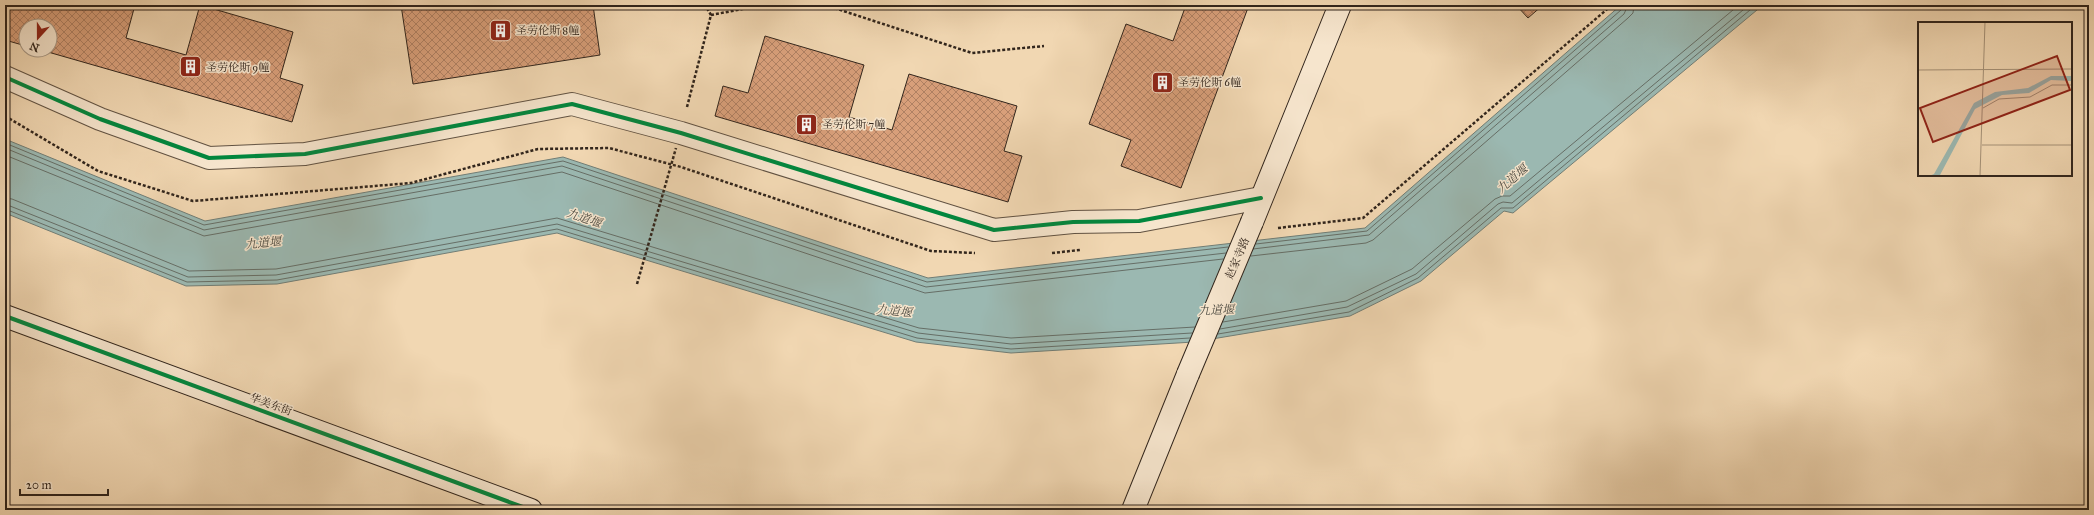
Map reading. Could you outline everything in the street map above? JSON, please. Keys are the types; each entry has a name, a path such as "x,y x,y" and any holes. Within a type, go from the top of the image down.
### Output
{"street":[{"name":"赵家寺路","path":"1133,510 1340,5"},
{"path":"5,77 100,120 209,158 305,154 572,104 678,140 994,230 1073,222 1139,221 1261,198"},
{"name":"华美东街","path":"5,316 531,510"}],"path":[{"path":"637,284 678,140 711,15 705,5"},
{"path":"711,15 764,5"},
{"path":"825,5 972,53 1044,46"}],"water":[{"name":"九道堰","path":"1621,5 1763,5 1513,213 1504,211 1421,281 1350,316 1194,342 1011,353 916,342 557,233 277,284 186,286 5,213 5,139 205,221 563,157 928,278 1365,228"}],"building":[{"name":"圣劳伦斯 9幢","path":"5,5 135,5 126,38 186,55 200,5 293,32 280,78 303,85 292,122 58,55 58,18 18,18 18,44 5,40"},
{"name":"圣劳伦斯 8幢","path":"401,5 593,5 600,55 413,84"},
{"name":"圣劳伦斯 6幢","path":"1186,5 1249,5 1181,188 1121,166 1131,140 1089,124 1126,24 1173,41"},
{"path":"1516,5 1543,5 1528,18"},
{"name":"圣劳伦斯 7幢","path":"765,36 864,65 849,117 892,130 909,74 1017,106 1004,151 1022,156 1008,202 715,116 723,86 748,93"}],"cycle path":[{"path":"5,77 100,119 209,158 305,154 572,104 681,133 994,230 1073,222 1139,221 1261,198"},
{"path":"5,316 531,510"}],"place":[{"name":"圣劳伦斯 8幢","path":"501,30"},
{"name":"圣劳伦斯 9幢","path":"191,67"},
{"name":"圣劳伦斯 6幢","path":"1162,82"},
{"name":"圣劳伦斯 7幢","path":"806,124"}]}
